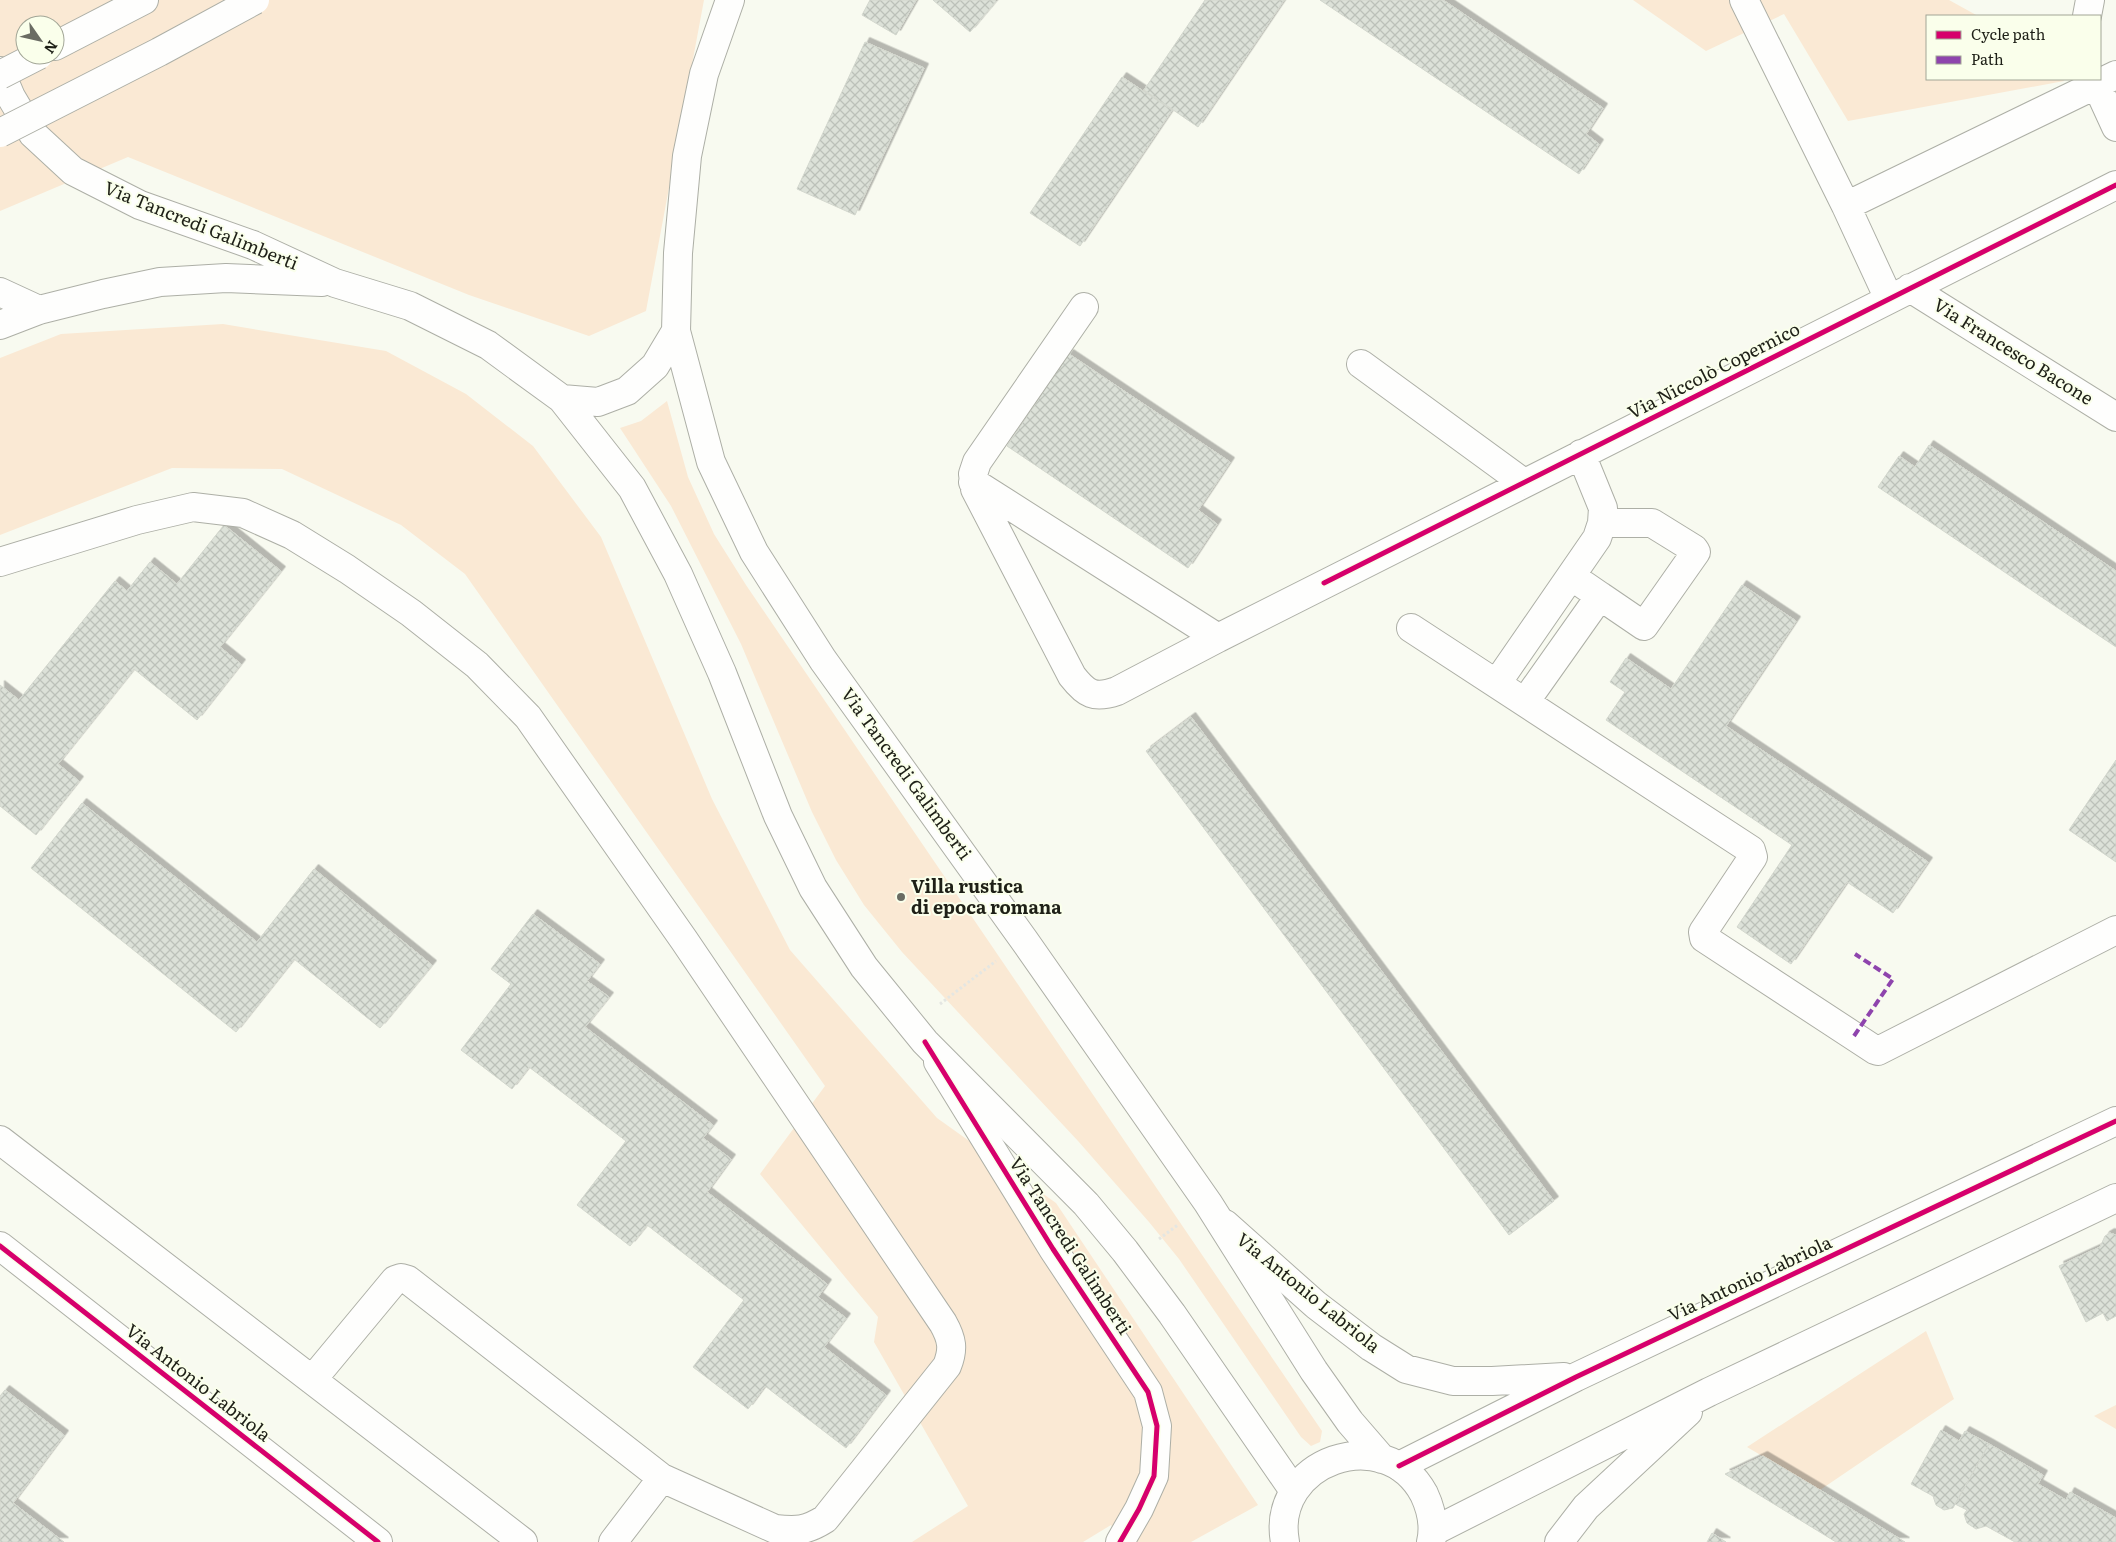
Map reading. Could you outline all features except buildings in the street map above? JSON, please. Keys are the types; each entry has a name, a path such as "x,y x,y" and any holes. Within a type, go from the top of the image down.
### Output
{"main road":[{"path":"65,41 144,0"},
{"path":"0,133 159,52 255,0"},
{"name":"Via Tancredi Galimberti","path":"730,0 704,74 687,156 678,253 676,331 711,462 754,552 823,660 1024,940 1220,1220 1314,1371 1350,1422 1391,1462 1418,1484 1429,1505 1432,1536"},
{"path":"1744,0 1846,206 1900,293"},
{"path":"2088,15 2090,0"},
{"path":"0,75 19,65"},
{"name":"Via Tancredi Galimberti","path":"0,70 10,97 33,134 73,170 140,205 253,245 335,283 410,306 488,345 562,399 632,488 678,574 722,673 778,816 813,888 864,967 925,1042 1086,1204 1125,1251 1172,1314 1294,1491"},
{"path":"2102,79 2116,127"},
{"path":"1846,206 2100,80"},
{"name":"Via Niccolò Copernico","path":"973,482 1072,676 1080,687 1092,694 1104,695 1117,691 1324,583 2116,184"},
{"name":"Via Tancredi Galimberti","path":"0,326 39,310 160,282 226,278 335,283"},
{"path":"0,292 39,310"},
{"name":"Via Francesco Bacone","path":"1900,293 2116,416"},
{"path":"1084,307 977,462 973,474 973,482 1218,638"},
{"name":"Via Tancredi Galimberti","path":"562,399 598,402 627,390 655,366 676,331"},
{"path":"1361,364 1524,482"},
{"path":"1497,684 1597,538 1602,523 1603,508 1581,454"},
{"path":"0,562 137,520 193,507 243,513 292,535 347,569 411,613 477,664 528,717 700,964 943,1323 953,1344 952,1355 947,1366 825,1519 810,1529 794,1531 775,1529 662,1478 408,1280 401,1278 395,1280 312,1380"},
{"path":"1570,575 1644,626 1696,552 1652,523 1602,523"},
{"path":"1525,702 1600,596"},
{"path":"1411,628 1751,850 1753,857 1703,932 1704,938 1875,1050 1878,1051 2116,930"},
{"name":"Via Tancredi Galimberti","path":"925,1042 1053,1249 1148,1392 1157,1426 1154,1476 1139,1509 1120,1542"},
{"name":"Via Antonio Labriola","path":"1391,1462 1576,1377 2116,1121"},
{"path":"0,1140 523,1542"},
{"path":"1432,1536 1709,1392 2116,1198"},
{"name":"Via Antonio Labriola","path":"1220,1220 1316,1305 1371,1348 1406,1369 1453,1381 1576,1377"},
{"name":"Via Antonio Labriola","path":"0,1246 378,1542"},
{"path":"1559,1542 1586,1507 1709,1392"},
{"path":"1279,1540 1287,1508 1294,1491 1306,1476 1328,1461 1356,1454 1391,1462"},
{"path":"613,1542 662,1478"}],"path":[{"path":"940,1004 998,959"},
{"path":"1159,1239 1179,1224"}],"shaded area":[{"path":"0,0 704,0 646,311 589,336 469,295 128,157 0,211"},
{"path":"1633,0 1949,0 1976,15 1926,15 1926,80 2064,81 1848,121 1784,14 1706,51"},
{"path":"223,324 386,351 466,394 533,446 601,537 712,799 790,950 937,1118 1056,1203 1258,1505 1191,1542 1119,1542 1111,1525 1083,1542 912,1542 968,1506 874,1342 878,1317 760,1174 825,1086 465,574 401,525 282,469 172,468 0,535 0,358 61,334"},
{"path":"667,401 688,477 714,534 746,585 1322,1431 1320,1442 1311,1446 1301,1437 1179,1259 1149,1222 1078,1141 902,952 864,905 836,860 812,812 741,644 671,506 620,428 641,421"},
{"path":"1926,1331 1954,1399 1820,1490 1747,1447"},
{"path":"2116,1405 2116,1429 2094,1416"}],"marked path":[{"path":"1854,1036 1893,979 1855,954"}],"cycle path":[{"path":"1324,583 2116,185"},
{"path":"925,1042 1053,1249 1148,1392 1157,1426 1154,1476 1139,1509 1120,1542"},
{"path":"1399,1466 1576,1377 2116,1121"},
{"path":"0,1246 378,1542"}],"place":[{"name":"Villa rustica di epoca romana","path":"901,897"}]}
